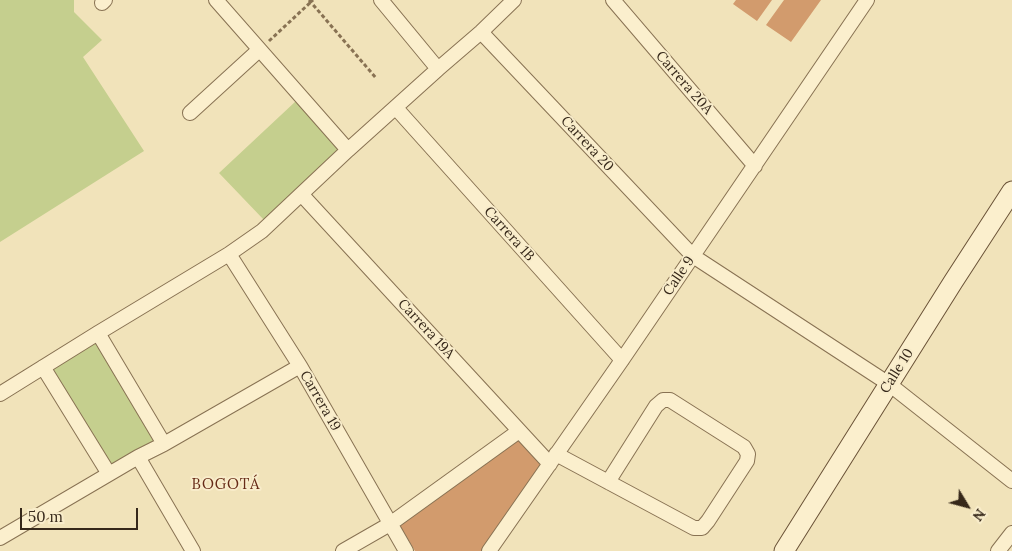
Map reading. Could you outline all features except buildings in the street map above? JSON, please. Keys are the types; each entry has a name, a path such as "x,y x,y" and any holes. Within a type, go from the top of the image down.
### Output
{"street":[{"path":"216,0 348,150"},
{"path":"381,0 438,69"},
{"path":"0,394 229,254 262,231 348,150 481,32 514,0"},
{"name":"Carrera 20A","path":"613,0 755,166"},
{"name":"Calle 9","path":"488,551 622,360 867,0"},
{"name":"Carrera 20","path":"481,32 693,256 889,384 1012,481"},
{"path":"190,113 259,50"},
{"name":"Carrera 1B","path":"396,108 622,360"},
{"name":"Calle 10","path":"784,551 1012,191"},
{"name":"Carrera 19A","path":"302,195 519,431 553,459 608,482 694,528 702,528 747,461 748,454 744,447 670,400 663,400 656,406 608,482"},
{"name":"Carrera 19","path":"229,254 300,366 406,551"},
{"path":"98,333 164,444"},
{"path":"0,538 138,457 300,366"},
{"path":"43,368 109,474"},
{"path":"343,551 390,524 519,431"},
{"path":"138,457 193,551"},
{"path":"998,551 1012,533"}],"path":[{"path":"259,50 311,1 376,78"}],"green space":[{"path":"0,0 74,0 74,12 102,40 83,57 144,151 0,242"},
{"path":"296,101 339,149 264,220 219,173"},
{"path":"96,339 154,442 112,467 51,369"}],"district":[{"name":"BOGOTÁ","path":"226,485"}]}
